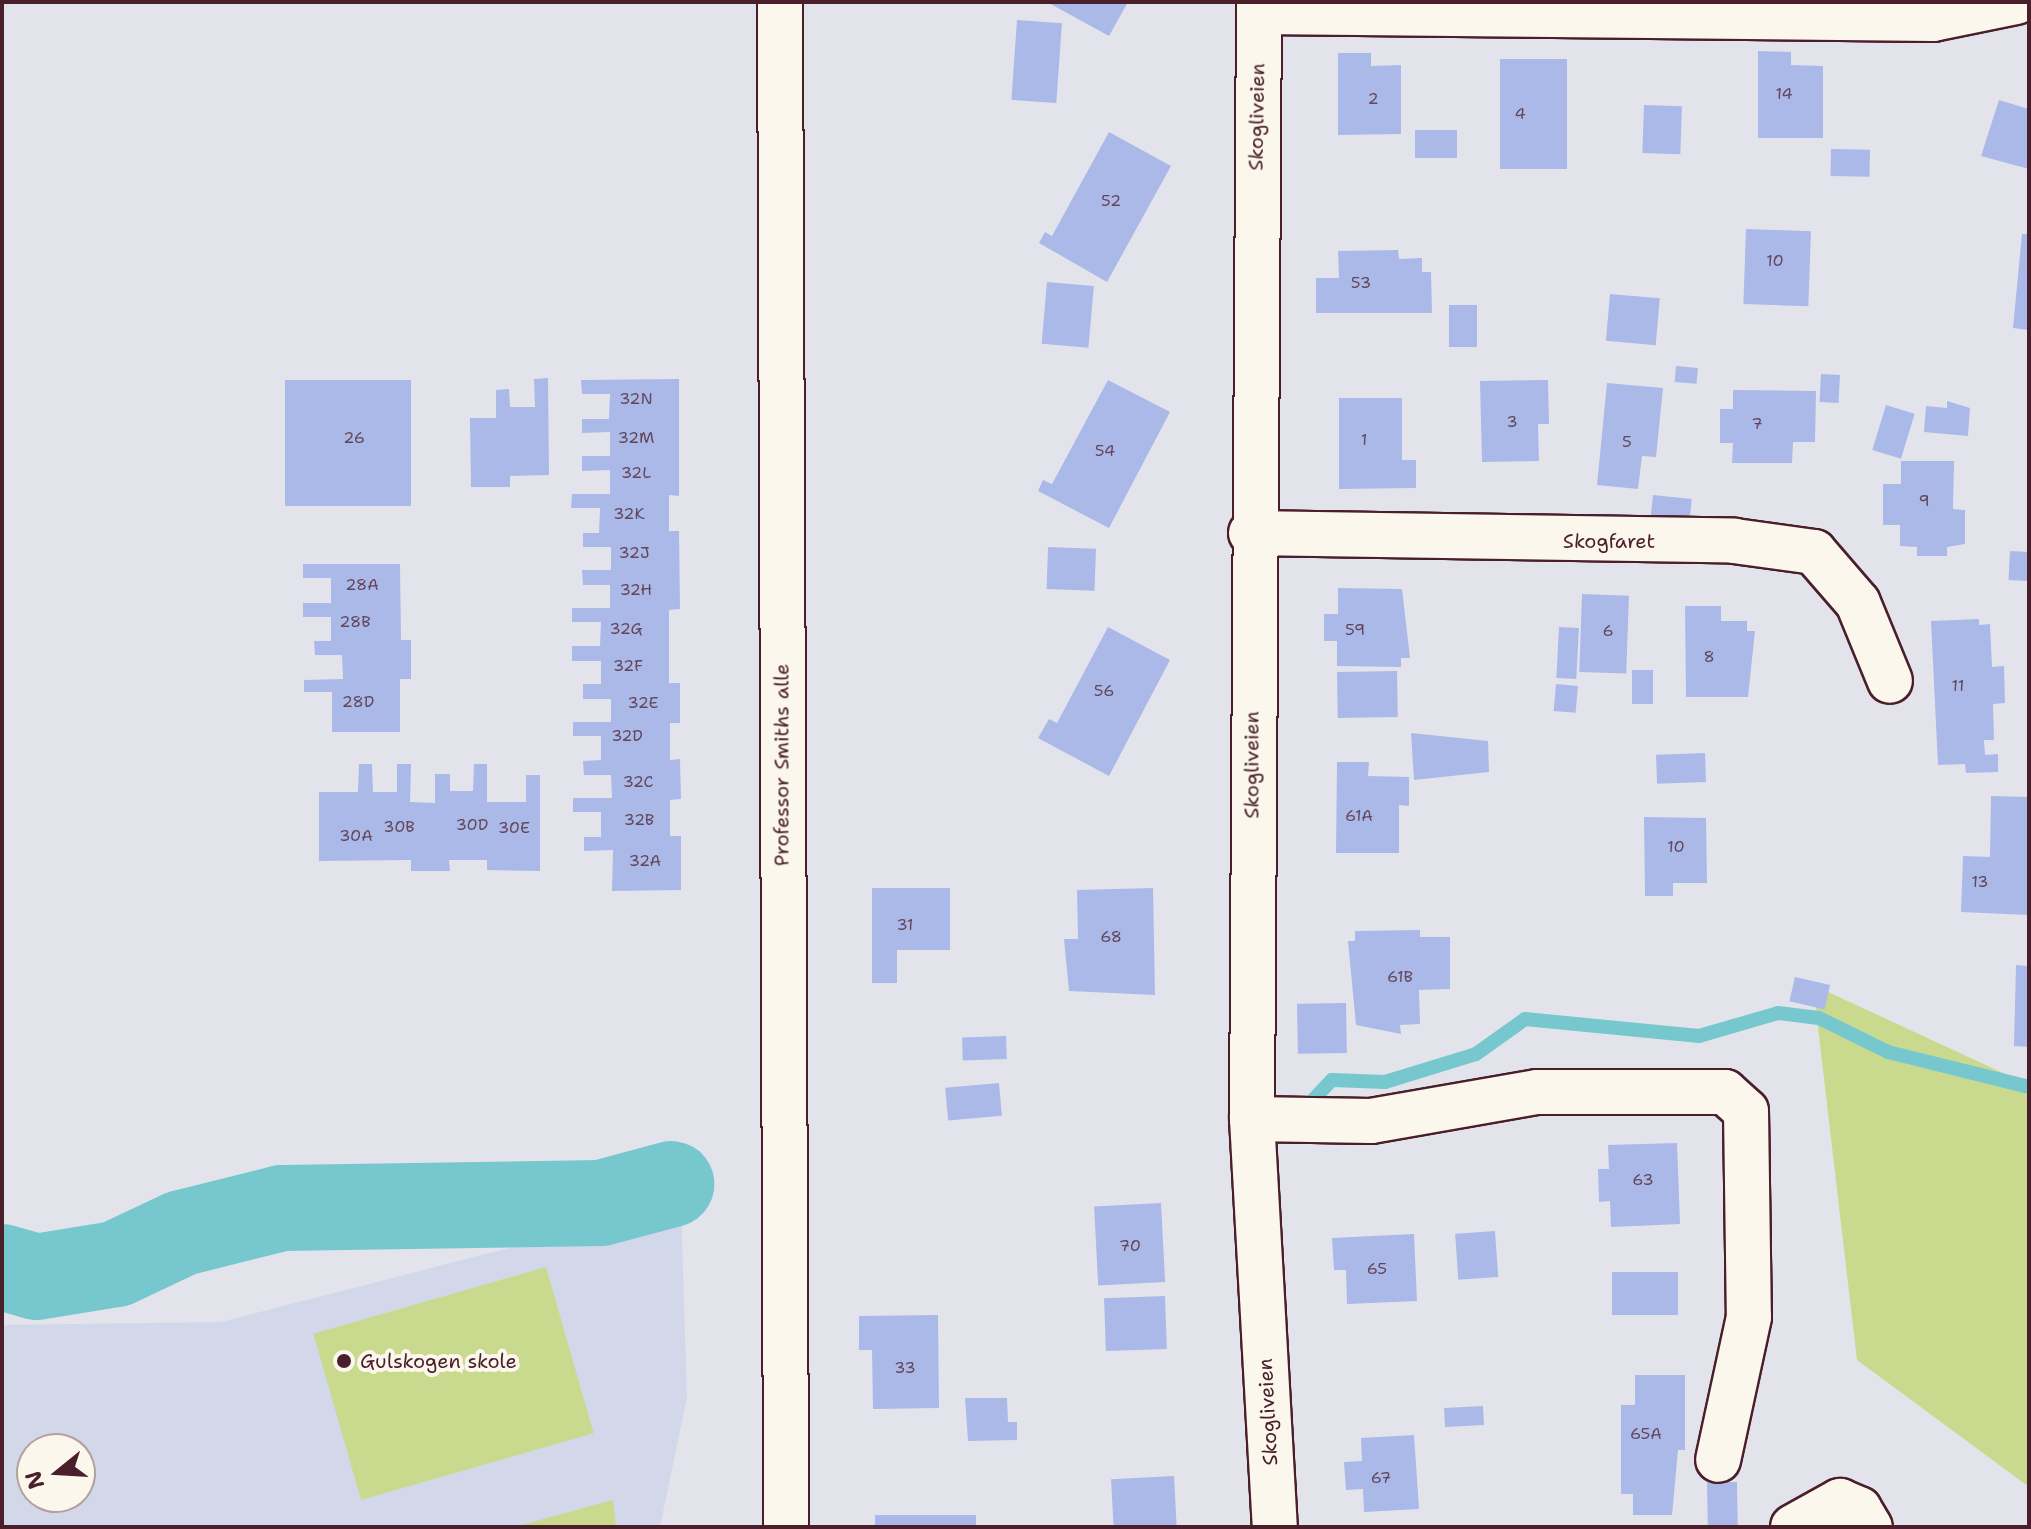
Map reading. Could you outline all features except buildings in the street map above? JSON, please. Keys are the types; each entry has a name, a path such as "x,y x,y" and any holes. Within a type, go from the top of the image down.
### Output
{"street":[{"name":"Professor Smiths alle","path":"780,2 786,1527"},
{"path":"1259,7 1933,19 2016,2"},
{"name":"Skogliveien","path":"1259,7 1251,533 1252,1119 1275,1527"},
{"name":"Skogfaret","path":"1251,533 1734,541 1814,552 1858,603 1890,681"},
{"path":"1252,1119 1371,1121 1537,1092 1725,1092 1746,1111 1749,1317 1718,1460"},
{"path":"1793,1527 1840,1501 1859,1509 1870,1527"}],"shaded area":[{"name":"Gulskogen skole","path":"681,1204 687,1397 660,1527 2,1527 2,1325 221,1322"}],"green space":[{"path":"1813,985 2029,1085 2029,1487 1857,1360"},
{"path":"546,1267 594,1433 361,1500 313,1334"},
{"path":"613,1500 616,1527 514,1527"}],"waterway":[{"path":"1314,1099 1332,1080 1385,1082 1476,1054 1525,1019 1699,1036 1778,1013 1819,1018 1888,1052 2029,1087"},
{"path":"2,1267 36,1277 116,1264 182,1233 282,1208 601,1203 672,1184"}],"place":[{"name":"Gulskogen skole","path":"344,1361"}]}
